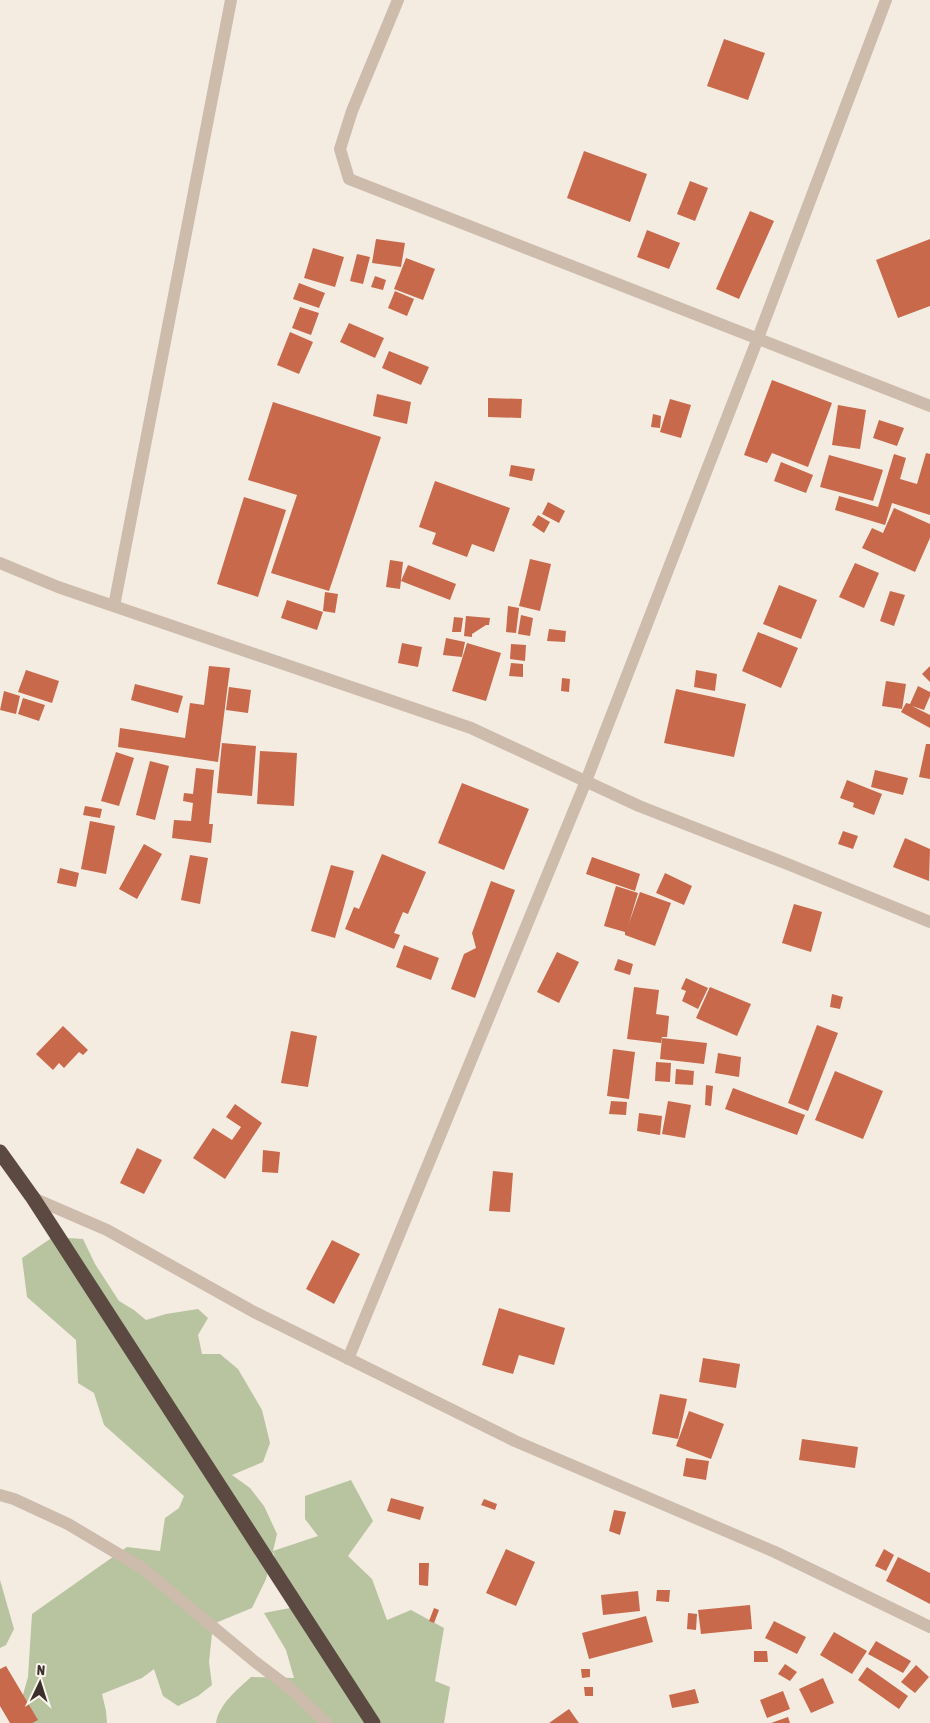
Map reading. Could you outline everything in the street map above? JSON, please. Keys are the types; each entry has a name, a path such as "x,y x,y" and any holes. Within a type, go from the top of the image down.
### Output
{"highway":[{"path":"0,1152 33,1198 368,1722"}],"street":[{"path":"114,606 231,0"},
{"path":"398,0 352,111 340,150 349,179 930,406"},
{"path":"348,1359 586,781 758,338 886,0"},
{"path":"0,563 58,587 471,728 639,806 799,868 930,922"},
{"path":"33,1198 107,1230 254,1312 515,1442 775,1552 930,1626"},
{"path":"0,1495 14,1499 68,1524 142,1568 254,1661 291,1689 326,1723"}],"green space":[{"path":"53,1237 83,1239 95,1264 119,1301 146,1320 166,1314 198,1309 208,1318 198,1335 202,1354 220,1354 238,1369 262,1410 270,1443 263,1462 232,1475 250,1488 264,1506 277,1534 273,1551 318,1536 305,1519 305,1496 351,1480 373,1521 348,1556 372,1579 387,1620 411,1610 444,1628 435,1681 450,1687 444,1723 216,1723 225,1704 251,1677 294,1678 286,1650 264,1613 290,1608 273,1552 266,1579 252,1608 213,1624 209,1662 212,1685 198,1696 178,1706 163,1696 154,1669 142,1678 102,1694 107,1723 15,1723 28,1677 32,1614 127,1547 160,1551 165,1518 179,1508 184,1496 104,1425 94,1393 78,1383 76,1340 27,1297 22,1258"},
{"path":"0,1580 14,1629 6,1645 0,1648"}],"building":[{"path":"724,39 765,53 748,100 707,86"},
{"path":"584,151 647,174 630,222 567,198"},
{"path":"690,181 708,188 695,221 677,214"},
{"path":"750,211 774,221 739,299 716,289"},
{"path":"647,230 680,243 669,269 637,257"},
{"path":"376,239 405,243 401,267 372,263"},
{"path":"930,239 930,306 898,318 876,260"},
{"path":"313,248 344,257 335,287 304,278"},
{"path":"357,254 370,257 363,284 350,281"},
{"path":"406,258 435,269 423,300 394,289"},
{"path":"375,276 386,280 383,290 371,287"},
{"path":"299,283 325,293 319,308 293,299"},
{"path":"395,291 414,299 407,316 388,308"},
{"path":"300,307 319,313 311,335 292,328"},
{"path":"349,323 384,338 375,358 340,342"},
{"path":"290,332 313,342 299,374 277,365"},
{"path":"389,351 429,367 421,385 382,368"},
{"path":"772,380 832,403 808,467 772,453 767,463 744,455"},
{"path":"377,394 411,402 407,424 373,416"},
{"path":"488,398 522,399 521,418 488,417"},
{"path":"670,399 691,405 681,438 660,432"},
{"path":"273,402 381,437 329,591 271,573 297,495 248,480"},
{"path":"838,405 866,410 860,449 832,445"},
{"path":"653,414 661,416 660,428 651,427"},
{"path":"879,420 904,428 897,446 873,438"},
{"path":"926,453 930,454 930,515 892,503 885,525 835,510 839,496 878,507 894,454 906,458 900,479 917,484"},
{"path":"829,455 883,470 873,501 820,487"},
{"path":"781,462 813,475 806,493 774,481"},
{"path":"511,465 535,469 532,481 509,476"},
{"path":"435,481 510,508 494,552 472,544 467,557 432,544 436,533 419,527"},
{"path":"244,497 286,510 258,597 217,584"},
{"path":"548,502 565,511 559,523 542,514"},
{"path":"894,508 930,524 930,538 915,572 862,548 872,528 883,533"},
{"path":"538,515 550,522 544,533 532,525"},
{"path":"530,559 551,564 540,611 519,606"},
{"path":"390,560 403,562 400,589 386,587"},
{"path":"855,563 879,573 864,608 839,597"},
{"path":"408,565 456,584 450,600 401,581"},
{"path":"779,585 817,600 801,639 763,624"},
{"path":"890,591 905,595 894,626 880,621"},
{"path":"325,592 338,594 335,613 323,611"},
{"path":"287,600 323,612 317,630 281,618"},
{"path":"508,606 519,608 516,633 506,632"},
{"path":"521,615 533,618 530,636 518,634"},
{"path":"466,616 490,618 489,625 472,634 472,637 464,636"},
{"path":"454,617 463,618 461,632 452,632"},
{"path":"549,629 566,631 565,642 547,641"},
{"path":"758,632 798,648 781,688 742,671"},
{"path":"446,638 465,642 462,657 443,655"},
{"path":"402,643 422,647 418,667 398,663"},
{"path":"467,643 501,653 486,701 452,691"},
{"path":"511,644 526,645 525,661 510,659"},
{"path":"511,663 523,664 523,677 509,676"},
{"path":"209,666 230,668 218,762 118,747 120,728 185,738 190,703 204,705"},
{"path":"930,666 930,682 922,674"},
{"path":"26,670 59,681 52,703 18,692"},
{"path":"696,670 717,674 715,691 694,687"},
{"path":"562,678 570,679 569,692 561,691"},
{"path":"886,681 906,684 902,709 882,706"},
{"path":"135,684 183,696 178,713 131,700"},
{"path":"918,686 930,692 930,696 924,710 912,706 930,715 930,728 901,712 906,703 910,704"},
{"path":"229,687 251,690 248,713 226,710"},
{"path":"676,689 746,704 734,757 664,743"},
{"path":"4,691 20,696 16,714 0,710"},
{"path":"23,698 45,705 39,721 18,714"},
{"path":"222,743 256,746 252,796 217,793"},
{"path":"926,744 930,744 930,779 919,777"},
{"path":"260,751 297,753 294,806 257,804"},
{"path":"116,752 134,758 119,806 101,801"},
{"path":"150,761 169,766 155,820 136,815"},
{"path":"196,768 214,770 209,824 213,824 211,843 172,838 174,820 191,821 193,803 183,801 184,793 193,794"},
{"path":"875,770 908,778 903,795 871,787"},
{"path":"847,780 882,794 874,815 853,807 854,803 840,798"},
{"path":"462,783 529,809 504,870 438,843"},
{"path":"85,806 102,809 100,818 83,815"},
{"path":"90,821 115,826 106,874 81,869"},
{"path":"843,831 858,836 853,849 838,844"},
{"path":"905,838 930,849 929,881 893,867"},
{"path":"144,844 162,854 137,899 119,889"},
{"path":"382,854 426,872 408,914 403,912 394,933 400,935 394,949 345,929 354,907 359,909"},
{"path":"190,855 208,858 200,904 181,900"},
{"path":"592,857 640,874 635,891 586,874"},
{"path":"331,865 354,871 335,938 311,931"},
{"path":"60,868 79,873 76,887 57,883"},
{"path":"665,873 692,886 684,905 656,893"},
{"path":"491,881 515,890 475,998 451,989 464,954 476,948 472,933"},
{"path":"616,886 638,893 629,923 640,892 671,903 655,946 625,935 625,932 604,926"},
{"path":"794,904 822,912 811,952 782,943"},
{"path":"404,945 439,958 431,980 396,967"},
{"path":"557,952 579,962 559,1003 537,992"},
{"path":"618,959 633,964 630,975 614,970"},
{"path":"686,978 708,988 698,1009 682,1001 686,991 681,989"},
{"path":"634,987 659,990 656,1014 669,1016 667,1037 662,1037 661,1043 627,1039"},
{"path":"710,987 751,1004 737,1036 696,1018"},
{"path":"832,994 843,997 840,1009 830,1007"},
{"path":"817,1025 838,1033 808,1111 788,1103"},
{"path":"63,1026 88,1050 83,1055 79,1052 64,1068 59,1063 53,1070 36,1054"},
{"path":"291,1031 317,1036 308,1087 281,1083"},
{"path":"662,1038 707,1043 704,1064 660,1059"},
{"path":"613,1049 635,1052 629,1099 607,1096"},
{"path":"718,1053 741,1057 739,1077 715,1073"},
{"path":"656,1062 671,1063 670,1082 655,1081"},
{"path":"676,1069 694,1071 693,1085 675,1084"},
{"path":"835,1071 883,1091 863,1139 815,1120"},
{"path":"706,1085 713,1086 711,1106 705,1105"},
{"path":"733,1088 805,1115 797,1135 725,1109"},
{"path":"611,1101 627,1102 626,1115 609,1114"},
{"path":"668,1101 691,1105 685,1138 662,1134"},
{"path":"235,1104 262,1123 225,1179 193,1158 213,1128 232,1140 241,1127 226,1117"},
{"path":"639,1113 662,1116 660,1135 637,1131"},
{"path":"137,1148 162,1160 144,1194 120,1183"},
{"path":"263,1150 280,1152 278,1173 262,1172"},
{"path":"493,1171 513,1173 510,1212 489,1211"},
{"path":"332,1240 360,1254 334,1304 306,1289"},
{"path":"499,1308 565,1328 554,1365 519,1355 513,1374 482,1365"},
{"path":"703,1358 740,1364 736,1388 699,1382"},
{"path":"660,1394 687,1399 678,1439 652,1434"},
{"path":"689,1411 724,1424 711,1459 676,1446"},
{"path":"802,1439 858,1447 855,1468 799,1460"},
{"path":"686,1458 709,1461 706,1480 683,1476"},
{"path":"391,1498 424,1507 420,1520 387,1511"},
{"path":"484,1499 497,1504 495,1510 481,1505"},
{"path":"614,1510 626,1512 620,1535 609,1531"},
{"path":"506,1549 535,1562 516,1606 486,1593"},
{"path":"884,1549 894,1555 886,1571 875,1566"},
{"path":"898,1557 930,1573 930,1604 886,1581"},
{"path":"419,1563 429,1563 428,1586 419,1585"},
{"path":"657,1590 670,1590 669,1602 656,1601"},
{"path":"638,1591 640,1611 603,1615 601,1595"},
{"path":"750,1605 752,1629 701,1634 698,1610"},
{"path":"434,1608 439,1610 434,1623 429,1621"},
{"path":"688,1613 697,1614 696,1630 687,1629"},
{"path":"646,1616 653,1642 589,1659 582,1633"},
{"path":"774,1621 806,1637 797,1654 765,1638"},
{"path":"834,1632 867,1651 852,1674 820,1655"},
{"path":"876,1641 911,1661 903,1673 868,1654"},
{"path":"754,1651 767,1651 768,1662 754,1662"},
{"path":"785,1664 797,1672 790,1681 778,1674"},
{"path":"916,1665 929,1677 915,1693 901,1682"},
{"path":"6,1666 38,1720 32,1723 10,1723 0,1706 0,1669"},
{"path":"867,1667 908,1696 899,1709 858,1680"},
{"path":"581,1669 590,1669 590,1677 582,1678"},
{"path":"823,1678 834,1703 811,1713 799,1689"},
{"path":"584,1687 593,1687 593,1696 585,1696"},
{"path":"695,1689 699,1703 672,1708 669,1695"},
{"path":"783,1691 790,1709 767,1718 760,1700"},
{"path":"569,1709 579,1723 549,1723"},
{"path":"788,1717 790,1723 771,1723"}]}
